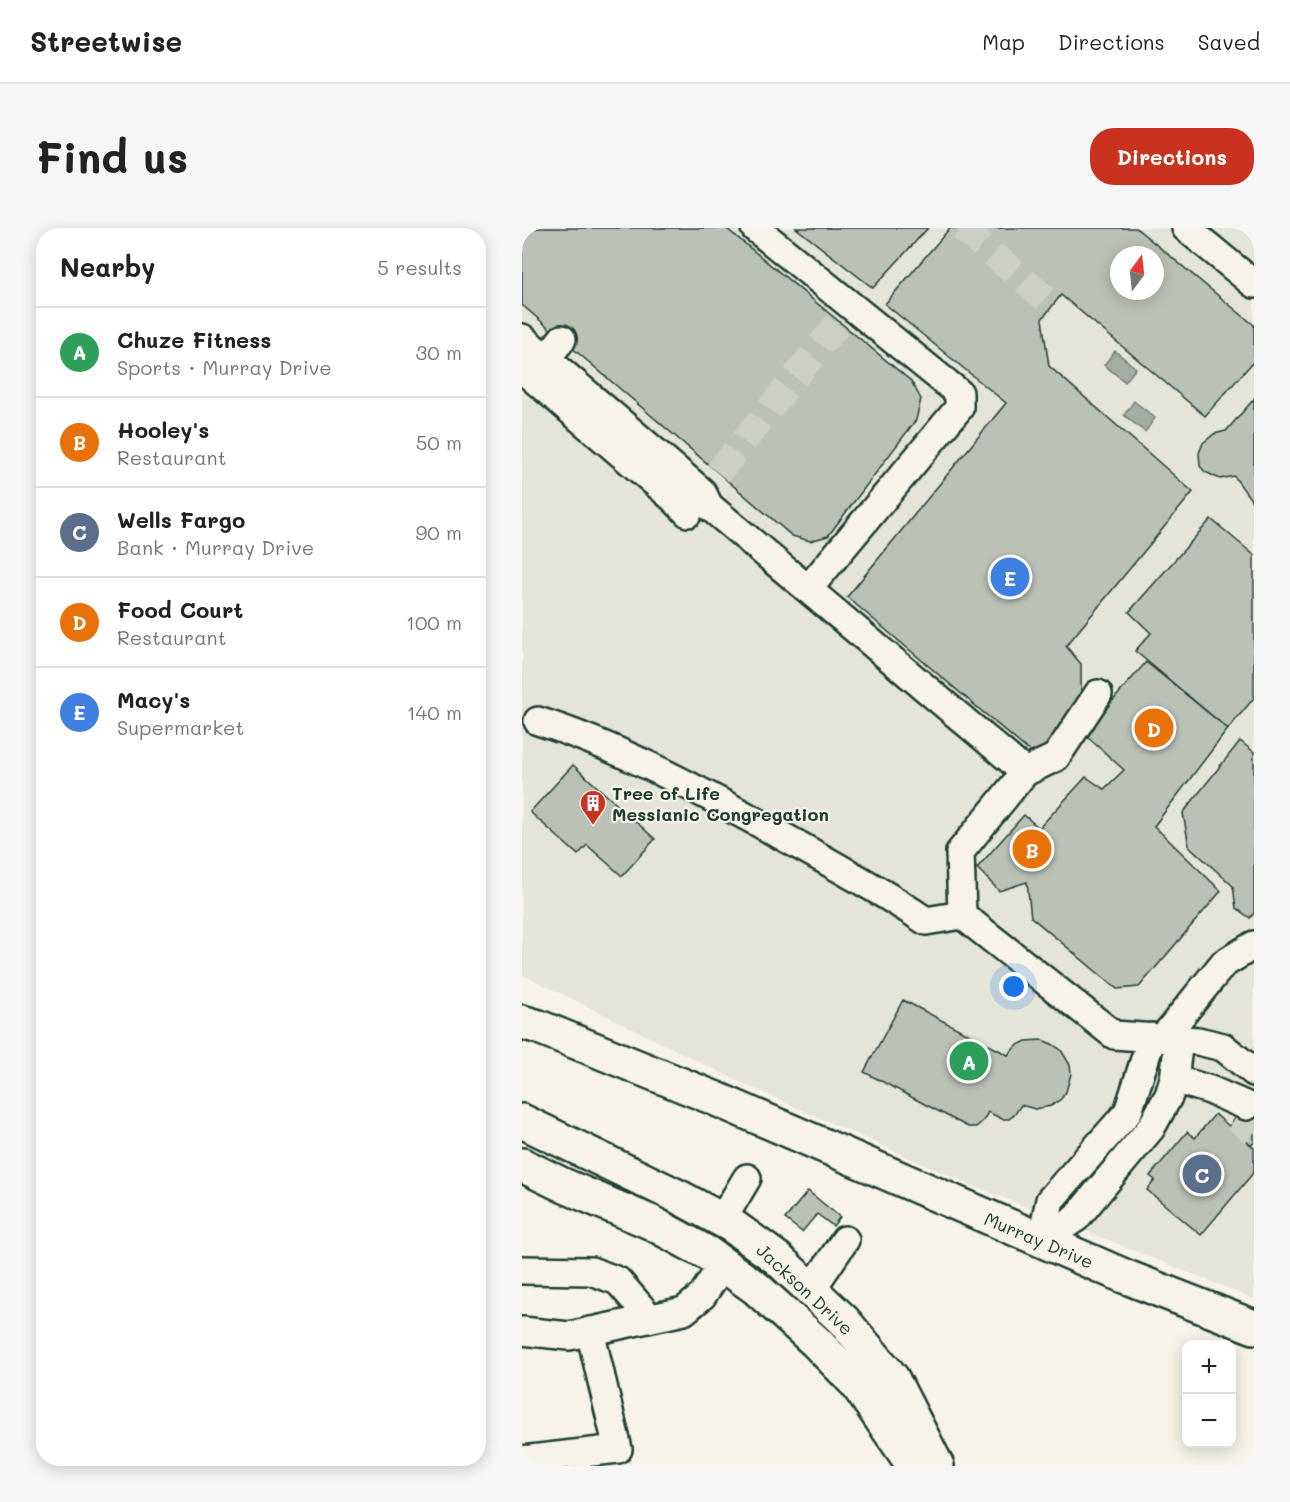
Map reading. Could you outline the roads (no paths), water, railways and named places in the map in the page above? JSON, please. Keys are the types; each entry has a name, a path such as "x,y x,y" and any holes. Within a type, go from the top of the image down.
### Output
{"main road":[{"path":"522,1004 672,1081"},
{"name":"Murray Drive","path":"522,1022 672,1081 1124,1276 1254,1327"},
{"name":"Murray Drive","path":"531,1045 699,1116 827,1148"},
{"path":"522,1107 596,1144 618,1168"},
{"name":"Jackson Drive","path":"522,1120 722,1220 778,1259 843,1320 892,1378 937,1466"},
{"name":"Jackson Drive","path":"522,1165 650,1222 707,1252 723,1264 815,1341 857,1384 914,1466"},
{"path":"522,1176 565,1186"},
{"path":"723,1264 730,1257 737,1256 752,1263 892,1378"}],"lane":[{"path":"1186,228 1254,284"},
{"path":"748,232 846,314 959,393 959,408 808,589"},
{"path":"522,338 541,361 695,502 709,506 1025,772"},
{"path":"962,915 960,852 1025,772 1056,757 1098,694"},
{"path":"538,721 576,733 709,797 888,896 926,921 962,915 1113,1035 1198,1041 1222,1047 1254,1072"},
{"path":"1041,1240 1050,1200 1128,1112 1165,1039 1223,964 1254,945"},
{"path":"1165,1039 1185,1082 1241,1112"},
{"path":"1041,1240 1076,1218 1138,1145 1164,1107 1185,1082"},
{"path":"722,1220 747,1178"},
{"path":"811,1290 845,1240"},
{"path":"522,1331 569,1336 684,1311 702,1296 723,1264"},
{"path":"522,1270 591,1271 618,1281 650,1318"},
{"path":"522,1460 618,1449 590,1331"}],"tunnel":[{"path":"962,228 1053,305"},
{"path":"718,473 840,321"},
{"path":"1236,1118 1254,1133"}],"place":[{"name":"Macy's","path":"1010,577"},
{"name":"Food Court","path":"1154,728"},
{"name":"Tree of Life Messianic Congregation","path":"593,826"},
{"name":"Hooley's","path":"1032,849"},
{"name":"Chuze Fitness","path":"969,1061"},
{"name":"Wells Fargo","path":"1202,1174"}]}
